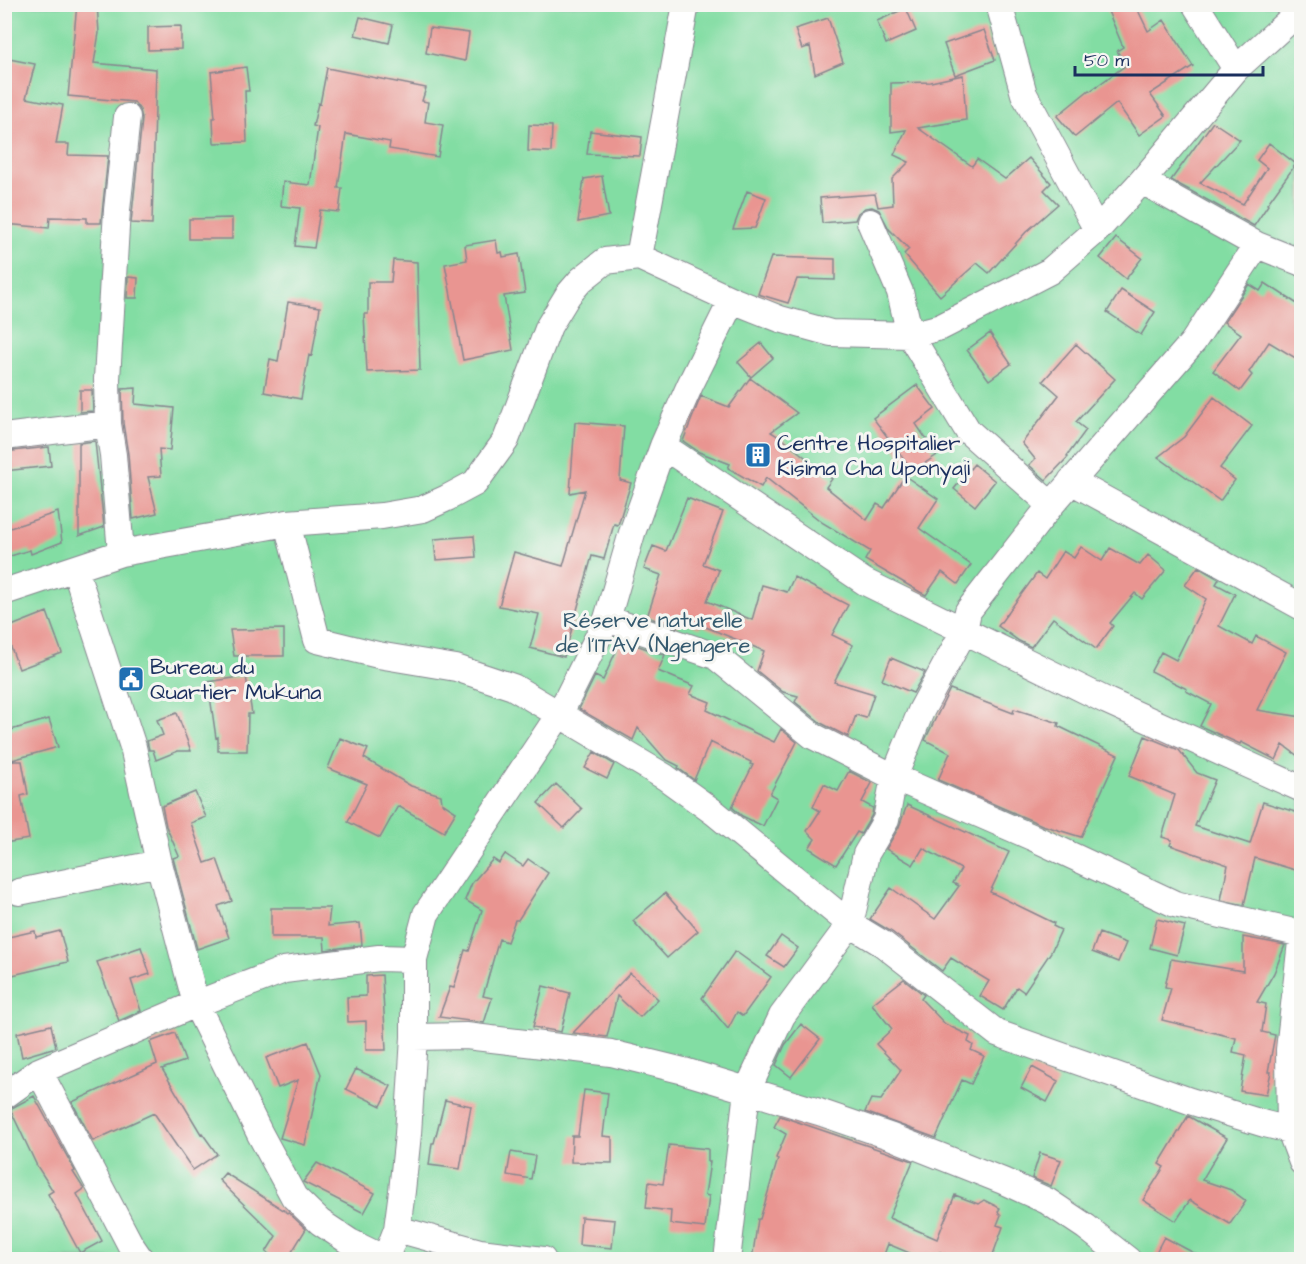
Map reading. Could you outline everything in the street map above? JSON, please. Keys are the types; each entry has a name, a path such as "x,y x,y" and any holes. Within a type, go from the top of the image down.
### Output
{"street":[{"path":"639,257 686,4"},
{"path":"999,4 1024,94 1096,230"},
{"path":"1195,4 1236,69"},
{"path":"4,592 121,553 287,523 382,516 423,509 475,483 506,440 549,326 568,295 581,280 605,261 639,257 732,300 780,319 831,333 910,335 940,327 1050,271 1096,230 1142,181 1236,69 1302,9"},
{"path":"121,553 113,455 108,424 107,379 116,221 127,117"},
{"path":"1142,181 1257,245 1302,263"},
{"path":"870,222 900,292 910,335 968,431 1051,505"},
{"path":"727,1260 747,1090 782,1016 850,924 866,854 886,820 894,777 921,711 964,631 968,611 1071,481 1193,342 1257,245"},
{"path":"75,568 133,747 159,862 196,1004 294,1197 320,1222 350,1242 385,1259 397,1229 408,1134 414,1036 414,959 426,914 559,715 607,619 632,533 663,446 732,300"},
{"path":"4,437 108,424"},
{"path":"663,446 865,582 1107,702 1302,789"},
{"path":"1071,481 1302,607"},
{"path":"287,523 317,640 378,655 456,668 513,687 673,783 715,813 850,924 883,944 997,1033 1190,1101 1264,1124 1296,1127"},
{"path":"607,619 715,656 813,736 894,777 1045,843 1174,904 1302,934 1288,1050 1302,1162"},
{"path":"19,892 159,862"},
{"path":"4,1096 39,1071 196,1004 284,970 379,958 414,959"},
{"path":"414,1036 466,1036 611,1053 747,1090 892,1137 1003,1181 1047,1201 1086,1227 1128,1260"},
{"path":"39,1071 130,1244 141,1260"},
{"path":"397,1229 480,1252 543,1260"}],"green space":[{"name":"Réserve naturelle de l'ITAV (Ngengere","path":"5,5 1301,5 1301,1259 5,1259"}],"building":[{"path":"77,4 97,4 99,33 94,63 156,69 152,224 131,223 142,119 140,110 134,102 68,96"},
{"path":"1105,4 1135,4 1148,31 1164,20 1193,66 1150,94 1166,116 1139,135 1117,103 1075,137 1057,116 1089,90 1126,65 1117,51 1123,47"},
{"path":"906,8 916,31 886,44 877,21"},
{"path":"360,17 393,25 389,43 355,35"},
{"path":"828,18 843,62 815,74 810,46 802,49 795,29"},
{"path":"181,26 181,49 148,50 148,27"},
{"path":"430,28 469,33 465,61 426,53"},
{"path":"984,30 995,60 955,75 944,44"},
{"path":"4,58 35,64 26,98 63,105 56,144 69,144 68,155 108,156 101,223 87,223 87,218 50,217 49,228 4,224"},
{"path":"246,67 249,91 245,91 247,142 214,143 213,118 215,118 211,72"},
{"path":"327,68 426,88 422,101 428,102 425,122 443,125 438,157 389,149 390,142 346,134 338,188 342,188 339,212 320,210 314,248 295,246 300,208 281,206 283,182 310,185 318,127 313,126"},
{"path":"963,75 966,120 918,128 972,166 977,159 1005,179 1029,158 1051,183 1044,190 1058,204 1026,232 989,273 977,263 940,296 904,254 909,249 889,229 879,210 872,207 865,208 858,213 855,220 822,223 820,198 875,194 878,207 893,205 892,179 909,162 894,155 906,130 891,132 891,83 931,82"},
{"path":"1213,122 1240,140 1200,183 1243,204 1267,168 1257,160 1269,143 1296,164 1254,226 1171,180"},
{"path":"529,125 552,126 551,152 528,151"},
{"path":"590,131 642,137 640,156 587,154"},
{"path":"602,176 609,216 578,222 584,179"},
{"path":"747,191 766,198 755,228 733,229"},
{"path":"232,218 232,239 189,239 189,219"},
{"path":"1116,238 1142,258 1126,279 1100,258"},
{"path":"496,240 498,253 502,252 503,257 519,254 525,293 504,296 513,350 463,360 445,264 467,260 465,245"},
{"path":"771,257 835,259 835,280 797,279 788,303 758,294"},
{"path":"393,260 417,262 420,370 367,372 364,314 368,314 368,282 391,282"},
{"path":"128,277 138,278 137,298 127,298"},
{"path":"1265,283 1302,307 1302,362 1269,342 1249,372 1252,375 1240,391 1213,371 1241,334 1224,322 1249,284 1260,291"},
{"path":"1121,290 1155,312 1141,335 1107,312"},
{"path":"288,302 320,307 312,356 309,355 301,399 264,392 270,359 278,361"},
{"path":"990,333 1011,364 989,380 967,350"},
{"path":"761,343 773,358 751,377 738,362"},
{"path":"1076,344 1115,379 1076,422 1086,430 1068,457 1046,480 1029,465 1035,459 1022,443 1059,395 1043,381"},
{"path":"750,378 797,413 771,432 832,479 826,487 867,520 877,504 884,508 905,476 938,499 919,528 971,565 958,584 942,572 926,595 920,592 865,560 870,551 823,523 766,478 761,487 728,468 730,464 699,452 683,441 701,396 729,407"},
{"path":"917,385 935,409 916,424 937,455 913,471 873,418"},
{"path":"136,388 135,404 174,408 170,450 159,449 161,476 148,477 157,513 133,519 123,423 122,389"},
{"path":"80,390 92,390 93,411 80,412"},
{"path":"1214,397 1252,426 1220,468 1235,480 1220,501 1158,457 1184,437"},
{"path":"575,422 624,426 620,480 631,483 618,525 614,524 604,559 592,556 564,657 530,648 539,614 499,606 514,552 563,566 585,490 570,493"},
{"path":"95,441 104,527 79,536 79,443"},
{"path":"49,447 51,466 4,471 4,452"},
{"path":"974,464 995,481 975,506 954,489"},
{"path":"687,498 723,512 703,564 719,570 707,601 752,620 762,585 787,592 794,577 848,605 832,635 853,645 834,682 874,694 866,718 856,715 848,737 821,723 795,702 798,696 783,692 757,671 764,651 701,625 699,628 681,619 677,627 647,617 661,575 644,569 653,546 666,551"},
{"path":"58,512 62,542 31,554 30,550 4,558 4,530"},
{"path":"474,536 476,557 436,560 434,539"},
{"path":"1081,547 1102,561 1110,548 1140,565 1148,555 1166,570 1142,599 1135,593 1110,623 1113,626 1096,649 1053,618 1031,647 998,626 1037,573 1045,579 1063,551 1074,558"},
{"path":"1198,567 1219,579 1216,584 1235,594 1219,626 1252,644 1256,636 1286,652 1257,710 1302,717 1302,759 1283,745 1276,760 1241,742 1240,744 1200,726 1211,704 1151,671 1161,652 1176,660 1206,599 1185,585"},
{"path":"47,612 62,653 19,669 4,629"},
{"path":"284,629 284,656 234,656 230,630"},
{"path":"621,640 665,655 658,671 694,686 690,694 710,702 707,710 774,742 781,729 797,742 770,794 777,798 763,826 742,816 732,807 753,765 750,764 751,762 710,742 694,780 678,768 679,766 665,759 638,728 633,740 579,709 595,676 603,680"},
{"path":"891,658 925,672 913,693 882,680"},
{"path":"246,676 252,714 248,714 247,751 218,751 218,737 216,738 208,682"},
{"path":"950,689 1013,713 1014,709 1059,723 1058,726 1118,755 1081,837 1042,825 938,780 950,753 925,740"},
{"path":"177,713 191,751 178,751 156,760 153,750 149,750 147,741 163,735 157,720"},
{"path":"49,719 58,747 12,760 4,732"},
{"path":"1145,736 1179,750 1197,773 1215,780 1195,826 1250,844 1263,802 1302,814 1302,872 1255,858 1244,905 1221,900 1228,865 1170,845 1172,840 1162,837 1175,795 1129,776"},
{"path":"340,738 368,749 364,758 411,786 441,795 442,803 456,812 444,832 398,806 380,838 348,822 367,784 328,768"},
{"path":"594,752 614,764 607,779 585,768"},
{"path":"22,761 28,794 21,796 29,839 4,843 4,762"},
{"path":"849,771 872,783 862,802 873,808 872,815 861,834 857,832 836,865 809,848 815,839 807,831 820,811 813,807 824,784 838,791"},
{"path":"556,784 582,809 564,828 538,803"},
{"path":"195,792 206,817 191,823 205,863 217,859 232,901 218,906 229,938 197,949 173,858 179,856 166,826 162,806"},
{"path":"907,805 1009,852 990,892 1054,923 1053,926 1061,930 1051,952 1024,992 1017,987 1003,1010 980,996 989,981 951,958 942,971 892,932 870,919 891,888 935,919 959,886 953,883 961,869 923,848 913,865 886,849 899,827"},
{"path":"505,854 523,866 528,859 548,873 518,920 515,920 507,942 499,939 483,996 492,998 484,1023 439,1017 450,987 454,988 465,950 469,951 482,910 465,900 472,883 493,859 499,863"},
{"path":"665,893 698,931 667,958 633,921"},
{"path":"271,908 330,908 328,926 360,923 362,945 325,950 324,937 271,937"},
{"path":"1157,919 1185,926 1177,955 1150,948"},
{"path":"35,931 36,937 60,931 68,962 4,977 4,938"},
{"path":"1099,933 1126,943 1118,962 1092,952"},
{"path":"781,936 798,948 784,967 767,956"},
{"path":"1243,937 1285,945 1274,973 1257,1002 1266,1004 1262,1032 1275,1035 1266,1095 1240,1091 1246,1055 1233,1052 1236,1038 1162,1020 1171,988 1165,987 1171,959 1243,971"},
{"path":"141,947 150,974 131,980 141,1011 119,1021 97,962"},
{"path":"735,951 771,977 743,1016 737,1012 728,1029 702,998"},
{"path":"630,973 658,999 640,1017 617,996 607,1037 573,1033"},
{"path":"382,975 386,1050 366,1050 366,1021 348,1022 347,997 366,996 366,976"},
{"path":"904,979 924,995 921,999 945,1024 970,1036 968,1042 973,1045 971,1050 984,1056 971,1084 962,1080 936,1138 865,1112 871,1099 881,1100 901,1070 876,1044 892,1029 872,1004"},
{"path":"543,986 570,993 561,1032 533,1027"},
{"path":"801,1024 820,1039 791,1077 776,1065 785,1045"},
{"path":"51,1025 56,1047 22,1057 17,1033"},
{"path":"175,1033 185,1061 162,1069 201,1134 217,1154 193,1170 154,1113 93,1141 72,1102 157,1064 150,1042"},
{"path":"308,1042 321,1074 305,1145 280,1138 298,1080 278,1088 266,1058"},
{"path":"1032,1067 1058,1081 1047,1102 1021,1088"},
{"path":"356,1069 391,1086 381,1106 346,1089"},
{"path":"584,1090 608,1093 603,1136 612,1137 612,1163 571,1162 572,1136 578,1136"},
{"path":"34,1096 84,1189 77,1194 102,1241 80,1253 48,1194 53,1191 37,1166 10,1109"},
{"path":"445,1100 471,1106 460,1169 429,1165 432,1143 434,1143"},
{"path":"780,1116 913,1161 889,1218 937,1239 955,1195 978,1204 984,1200 1000,1208 998,1212 1001,1215 997,1225 1003,1227 991,1260 961,1260 940,1252 937,1260 926,1260 888,1244 882,1260 752,1260 758,1219 760,1219 778,1159 776,1158 786,1134 774,1127"},
{"path":"1188,1116 1227,1138 1202,1180 1231,1190 1246,1201 1230,1224 1190,1200 1176,1221 1143,1200 1164,1167 1159,1164"},
{"path":"669,1145 708,1149 708,1162 710,1162 705,1195 709,1196 705,1228 670,1224 671,1211 646,1208 649,1182 663,1184"},
{"path":"511,1152 535,1156 531,1179 507,1175"},
{"path":"1040,1153 1061,1160 1051,1186 1032,1178"},
{"path":"317,1163 375,1193 364,1213 303,1182"},
{"path":"225,1173 290,1214 306,1229 287,1260 278,1260 266,1252 276,1236 219,1180"},
{"path":"581,1217 615,1220 612,1248 579,1245"},
{"path":"1164,1237 1207,1260 1152,1260"}],"place":[{"name":"Centre Hospitalier Kisima Cha Uponyaji","path":"758,455"},
{"name":"Bureau du Quartier Mukuna","path":"131,679"}]}
